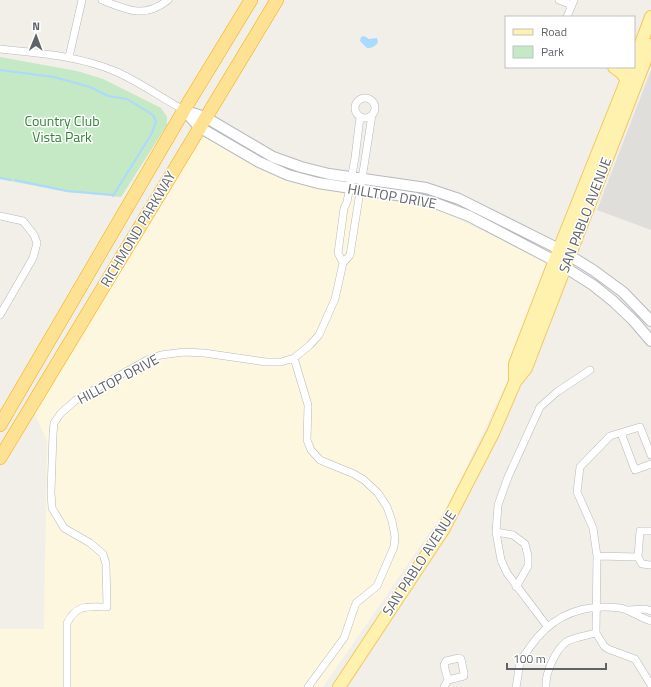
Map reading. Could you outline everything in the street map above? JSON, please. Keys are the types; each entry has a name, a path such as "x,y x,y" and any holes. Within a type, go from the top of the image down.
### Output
{"highway":[{"name":"RICHMOND PARKWAY","path":"0,425 184,110 251,0"},
{"name":"RICHMOND PARKWAY","path":"0,458 277,0"}],"main road":[{"name":"SAN PABLO AVENUE","path":"635,64 651,17"},
{"name":"SAN PABLO AVENUE","path":"635,60 642,46"},
{"path":"615,68 621,72 627,80"},
{"name":"SAN PABLO AVENUE","path":"338,687 443,530 493,433 515,382 515,364 560,264 632,68"},
{"name":"SAN PABLO AVENUE","path":"564,252 634,68"},
{"name":"HILLTOP DRIVE","path":"184,110 273,170 302,179 348,188 416,198 452,209 560,264 593,285 633,320 651,341"},
{"name":"HILLTOP DRIVE","path":"202,122 287,163 315,171 405,184 447,194 564,252 606,278 623,292 651,321"},
{"name":"SAN PABLO AVENUE","path":"330,687 359,646 373,634"}],"street":[{"path":"69,58 82,0"},
{"path":"102,0 133,12 152,9 168,0"},
{"path":"559,0 573,3 568,16"},
{"name":"HILLTOP DRIVE","path":"0,49 69,58 92,63 117,72 184,110"},
{"path":"360,117 355,158 348,188 347,202 344,208 338,253 343,263 350,255 372,115 374,112 374,104 369,99 362,98 358,100 355,111 360,117 368,118 372,115"},
{"path":"0,216 23,221 34,235 36,242 32,258 0,315"},
{"name":"HILLTOP DRIVE","path":"67,687 67,624 71,615 77,610 84,608 108,607 106,564 103,554 90,543 64,528 52,508 51,492 54,423 61,413 76,400 147,360 161,355 184,352 204,353 266,362 281,362 294,358 310,345 319,335 335,299 343,263"},
{"path":"294,358 308,405 307,440 311,450 320,460 354,474 376,490 387,507 392,521 394,537 394,547 377,586 356,603 344,638 308,687"},
{"path":"547,626 516,587 507,574 501,560 496,532 498,505 508,477 540,407 557,392 590,370"},
{"path":"651,455 640,427 610,436 580,467 578,492 593,528 597,556 596,633 604,646 608,649 635,659 651,685"},
{"path":"621,433 635,470 651,464"},
{"path":"651,531 640,531 638,557 642,564 651,565"},
{"path":"496,532 513,535 525,544 528,556 528,566 516,587"},
{"path":"597,556 638,557"},
{"path":"516,687 520,662 535,640 547,626 572,611 597,606 621,608 629,610 644,619 651,621"},
{"path":"629,610 646,609 651,611"},
{"path":"546,687 545,683 549,668 556,654 566,641 596,633"},
{"path":"444,687 448,680"}],"shaded area":[{"path":"651,70 651,230 597,210"},
{"path":"201,135 311,187 433,207 550,263 506,384 448,506 323,687 0,687 0,629 44,629 47,441 33,410"}],"green space":[{"name":"Country Club Vista Park","path":"0,57 77,71 103,79 161,108 167,117 167,125 121,197 67,192 0,179"}],"water":[{"path":"364,36 369,39 377,38 378,42 374,46 367,48 360,41 361,37"}],"waterway":[{"path":"0,70 54,77 90,87 108,96 127,99 153,115 156,122 152,133 113,196"},
{"path":"0,178 11,180"},
{"path":"15,180 67,191 114,195"}]}
